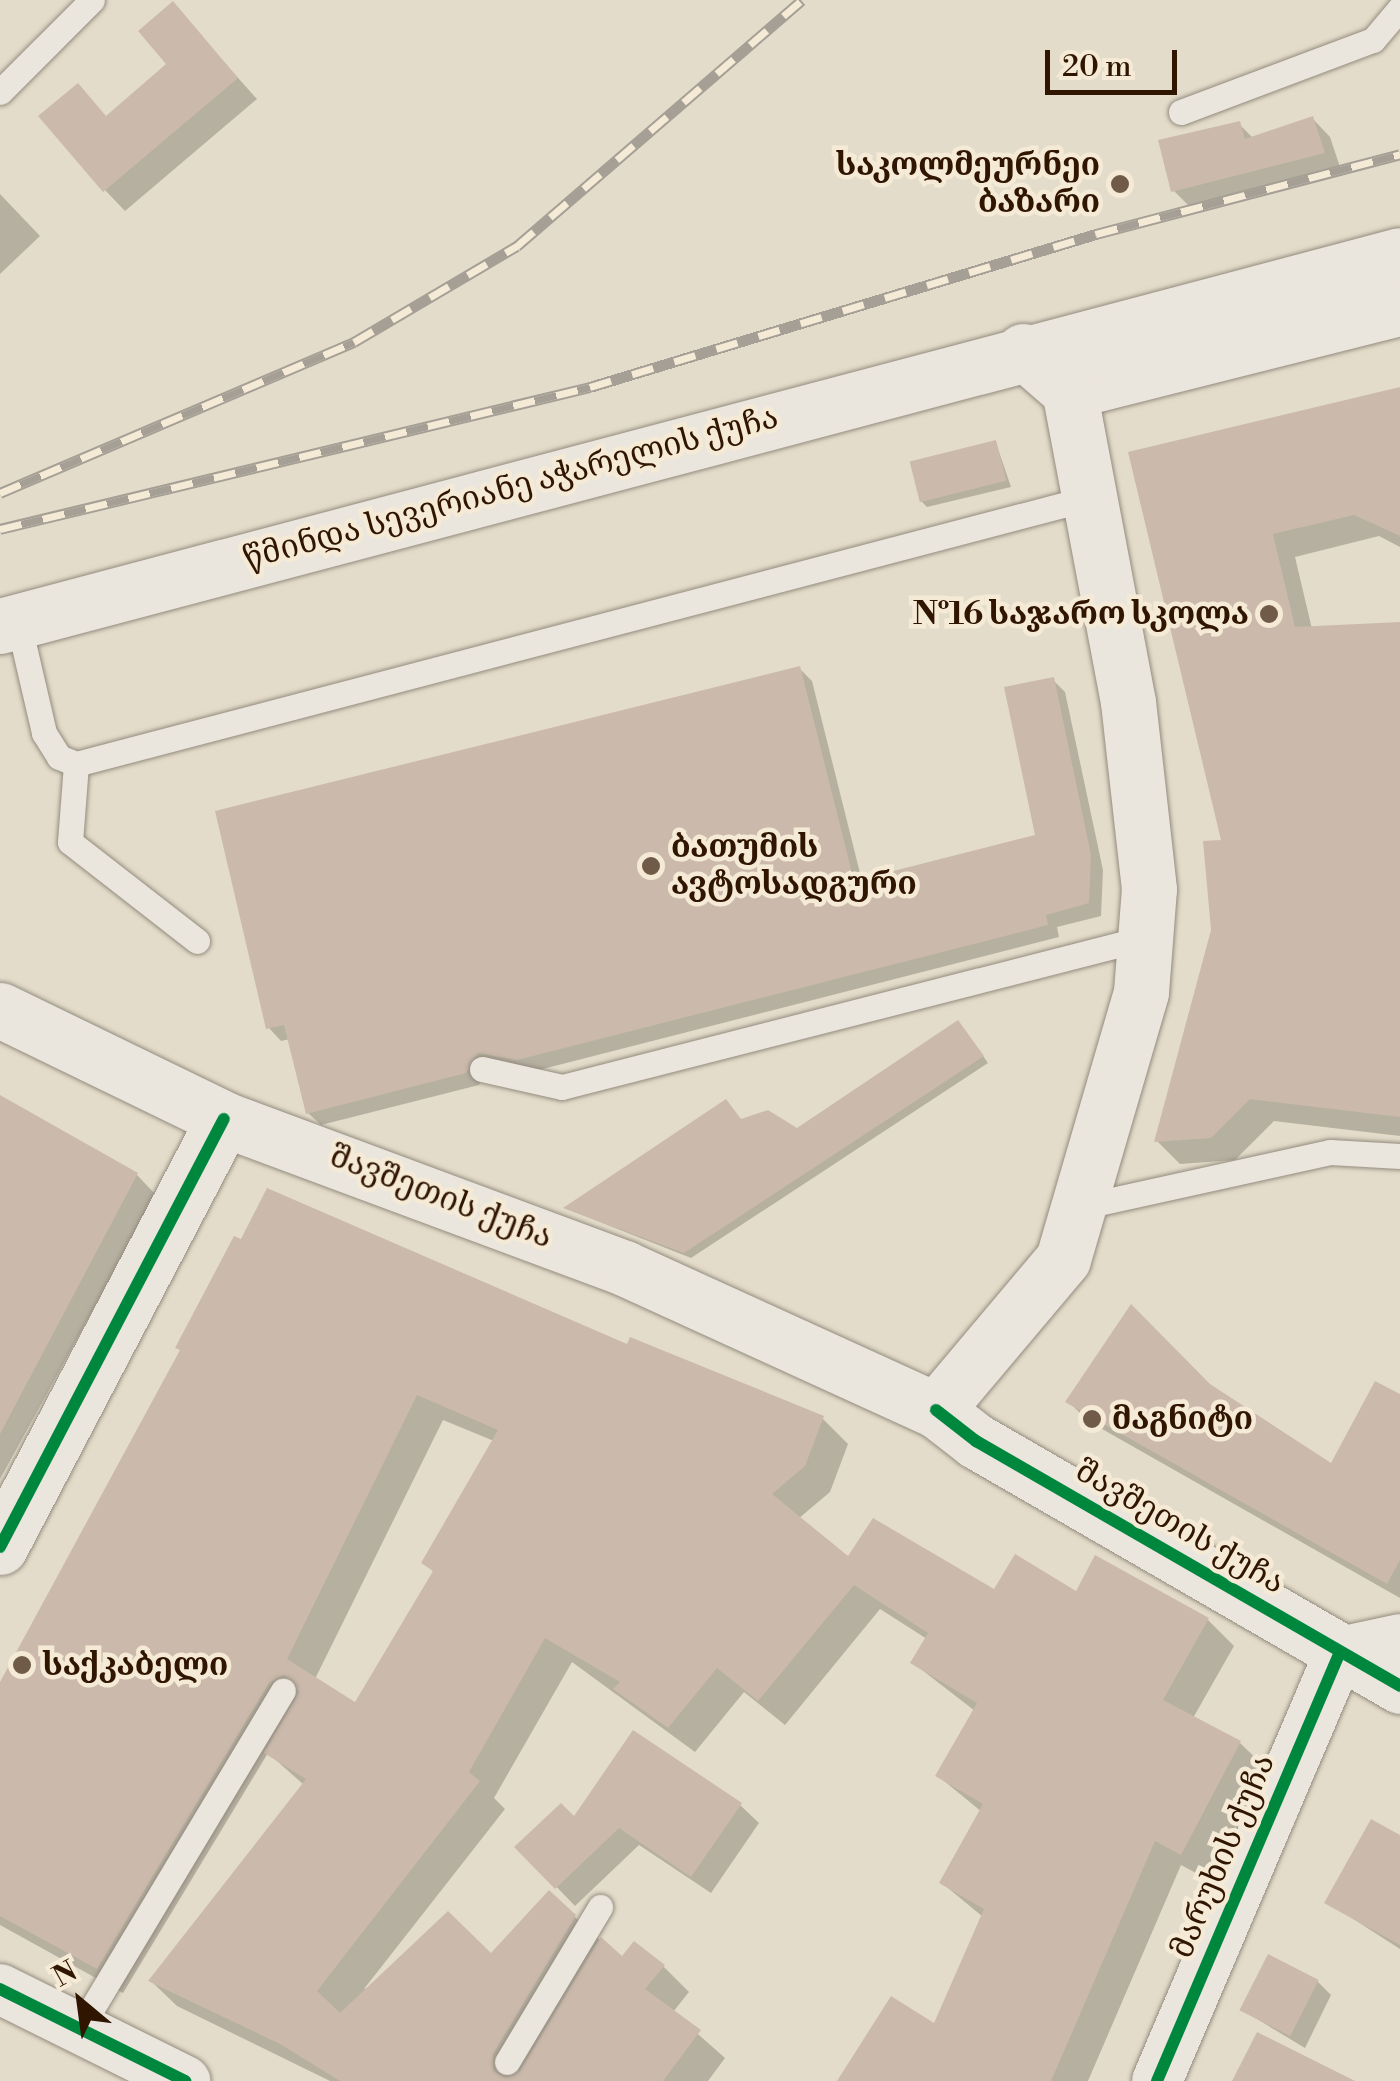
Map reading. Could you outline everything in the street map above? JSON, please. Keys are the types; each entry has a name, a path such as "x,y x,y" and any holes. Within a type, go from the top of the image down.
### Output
{"main road":[{"name":"წმინდა სევერიანე აჭარელის ქუჩა","path":"9,623 1023,351 1400,256"},
{"path":"1069,391 1400,308"},
{"path":"936,1410 1063,1259 1141,992 1149,888 1128,702 1069,391 1023,351"},
{"name":"შავშეთის ქუჩა","path":"0,1010 224,1119 624,1268 936,1410 976,1441 1400,1686"},
{"path":"0,1547 224,1119"}],"street":[{"path":"1340,1652 1400,1640"},
{"name":"მარუხის ქუჩა","path":"1156,2081 1340,1652"},
{"path":"0,1989 185,2081"}],"lane":[{"path":"0,92 78,4"},
{"path":"1181,112 1373,40 1400,8"},
{"path":"9,623 44,733 59,757 76,764 1089,498"},
{"path":"76,764 70,842 197,941"},
{"path":"482,1069 562,1087 1145,938"},
{"path":"1080,1207 1330,1152 1400,1156"},
{"path":"79,2030 283,1691"},
{"path":"506,2062 600,1907"}],"building":[{"path":"173,1 238,78 103,192 38,116 78,83 106,116 166,64 138,31"},
{"path":"1313,116 1325,153 1171,192 1158,140 1240,121 1245,139"},
{"path":"1400,387 1400,536 1354,515 1273,534 1295,627 1400,622 1400,1117 1250,1099 1211,1138 1154,1142 1211,930 1203,841 1221,840 1128,452"},
{"path":"996,440 1006,481 920,502 910,462"},
{"path":"800,666 854,881 1035,835 1004,687 1054,677 1091,855 1089,903 1046,915 1048,925 517,1060 478,1053 466,1073 306,1114 284,1025 266,1029 215,811"},
{"path":"958,1020 984,1056 684,1253 563,1208 726,1099 741,1119 768,1110 797,1128"},
{"path":"0,1095 138,1173 0,1434"},
{"path":"267,1188 627,1344 630,1337 824,1416 805,1466 772,1494 848,1556 873,1518 994,1589 1015,1554 1076,1591 1095,1555 1209,1618 1163,1700 1241,1741 1181,1855 1155,1841 1051,2081 837,2081 891,1996 934,2023 984,1909 939,1883 983,1804 935,1776 977,1703 910,1663 928,1633 854,1585 758,1701 717,1668 668,1728 613,1689 620,1682 545,1638 469,1772 480,1781 317,1991 340,2013 448,1911 491,1953 549,1890 576,1915 493,2054 493,2071 506,2078 520,2071 601,1937 622,1956 634,1941 665,1965 645,1989 701,2030 663,2081 340,2081 280,2044 148,1981 306,1779 264,1753 299,1692 284,1675 269,1683 97,1969 0,1916 0,1682 180,1350 175,1348 234,1236 241,1239","holes":["417,1395 498,1430 421,1563 433,1571 355,1702 287,1659"]},
{"path":"1131,1304 1210,1384 1331,1463 1375,1381 1400,1394 1400,1560 1387,1584 1065,1402"},
{"path":"633,1730 742,1803 691,1877 619,1828 555,1889 514,1847 561,1803 574,1816"},
{"path":"1371,1819 1400,1835 1400,1945 1324,1903"},
{"path":"1268,1954 1319,1980 1290,2036 1239,2010"},
{"path":"1257,2032 1355,2081 1232,2081"}],"railway":[{"path":"0,493 354,342 517,246 802,0"},
{"path":"0,529 590,387 1096,234 1400,154"}],"cycle path":[{"path":"0,1547 224,1119"},
{"path":"936,1410 976,1441 1400,1686"},
{"path":"1157,2081 1340,1652"},
{"path":"0,1989 185,2081"}],"place":[{"name":"საკოლმეურნეი ბაზარი","path":"1120,184"},
{"name":"№16 საჯარო სკოლა","path":"1269,614"},
{"name":"ბათუმის ავტოსადგური","path":"651,866"},
{"name":"მაგნიტი","path":"1092,1419"},
{"name":"საქკაბელი","path":"22,1665"}]}
